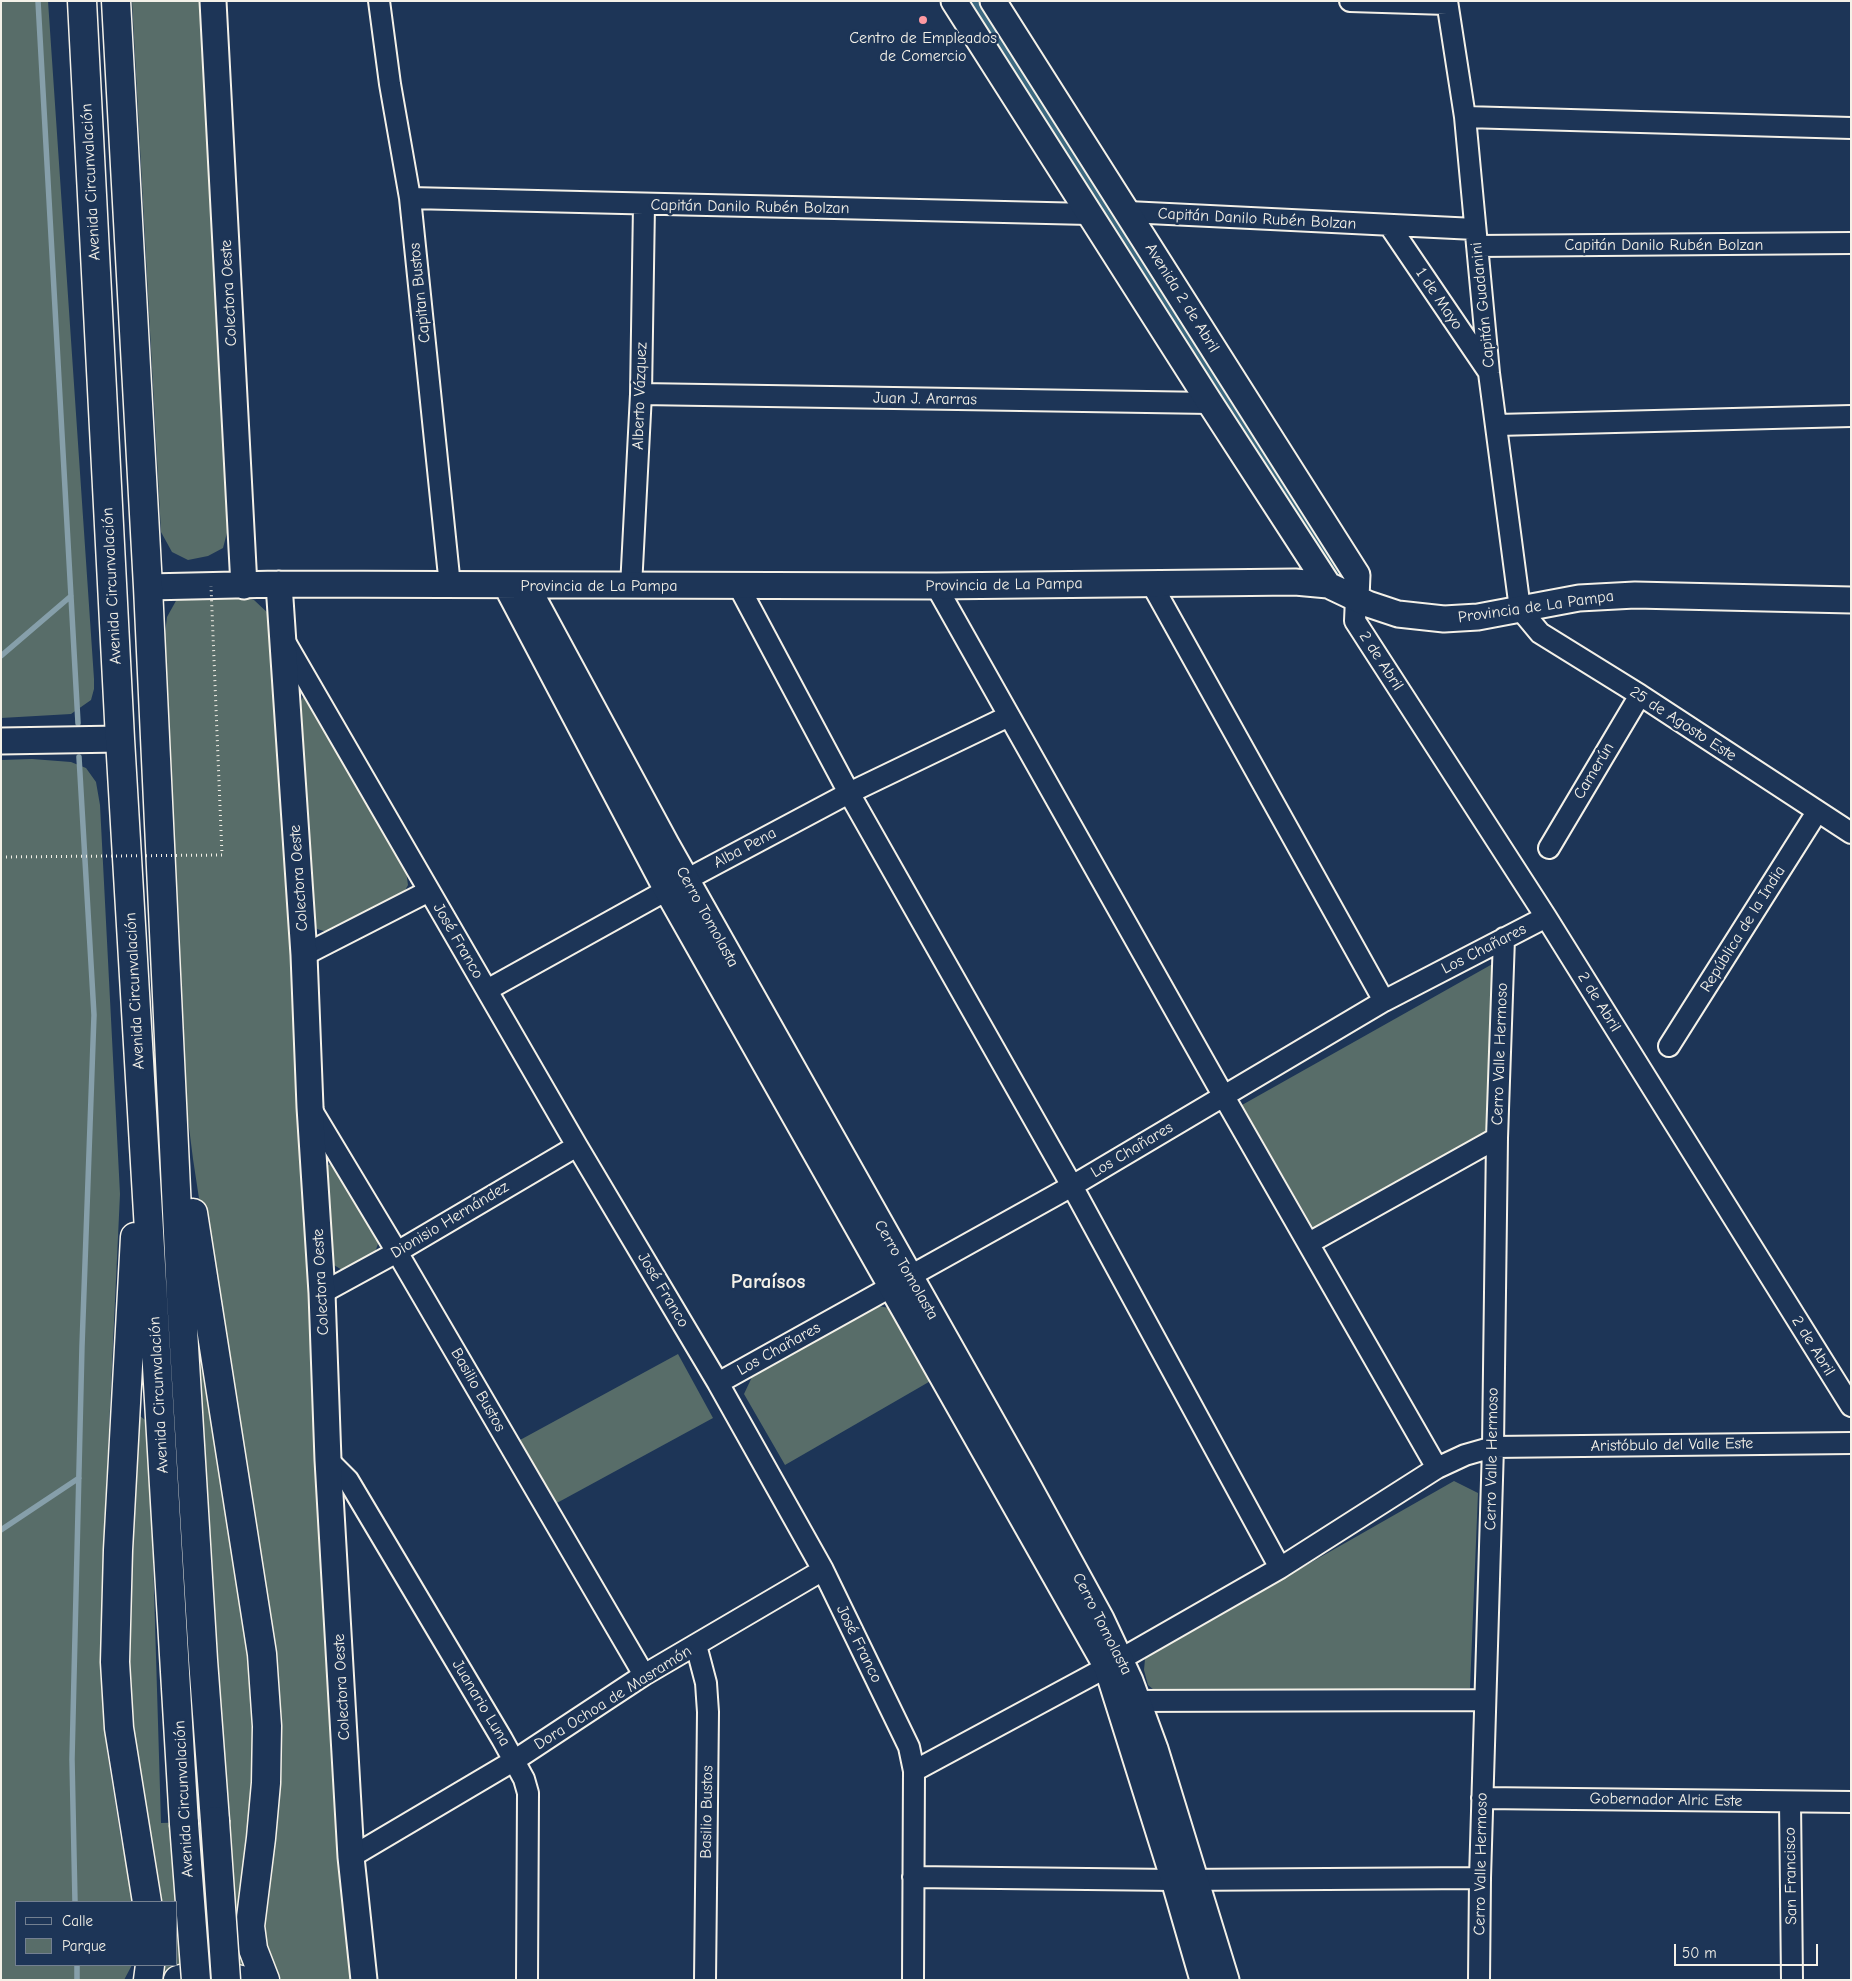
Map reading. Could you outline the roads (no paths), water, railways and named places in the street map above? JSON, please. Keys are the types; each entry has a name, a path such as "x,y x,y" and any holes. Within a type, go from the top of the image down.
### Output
{"main road":[{"name":"Avenida Circunvalación","path":"82,1 120,739 184,1824 196,1980"},
{"name":"Avenida Circunvalación","path":"116,1 148,587 181,1297 203,1660 226,1980"},
{"path":"170,1044 195,1228 262,1654 267,1726 266,1783 250,1926 253,1949 265,1980"},
{"path":"142,1113 119,1541 115,1662 119,1728 147,1901"},
{"path":"148,1980 150,1966"},
{"path":"178,1980 195,1975 219,1975 241,1980"}],"street":[{"name":"Colectora Oeste","path":"213,1 244,586"},
{"name":"Capitan Bustos","path":"379,1 390,84 410,198 450,586"},
{"name":"Avenida 2 de Abril","path":"954,1 1328,585"},
{"name":"Avenida 2 de Abril","path":"993,1 1357,575 1356,598"},
{"path":"1350,1 1447,3"},
{"name":"Capitán Guadanini","path":"1447,3 1465,117 1489,373 1520,609"},
{"path":"1465,117 1851,128"},
{"name":"Capitán Danilo Rubén Bolzan","path":"410,198 1089,214"},
{"name":"Alberto Vázquez","path":"631,587 641,394 644,205"},
{"name":"Capitán Danilo Rubén Bolzan","path":"1128,212 1389,225 1476,238 1851,244"},
{"name":"1 de Mayo","path":"1389,225 1489,373"},
{"name":"Juan J. Ararras","path":"641,394 1210,403"},
{"path":"1497,424 1851,416"},
{"name":"Provincia de La Pampa","path":"148,587 279,584 631,587 738,585 936,586 1295,582 1328,585 1398,614 1444,620 1478,617 1580,598 1635,595 1851,600"},
{"path":"1151,583 1384,1001"},
{"name":"Colectora Oeste","path":"279,584 304,955 310,1107 322,1293 328,1460 351,1857 364,1980"},
{"name":"Cerro Tomolasta","path":"516,585 676,885 901,1280 1114,1663 1185,1880 1226,1980"},
{"path":"738,585 849,793 1072,1186 1280,1568"},
{"path":"936,586 1223,1095 1437,1468"},
{"name":"2 de Abril","path":"1356,598 1355,621 1546,917 1851,1406"},
{"name":"25 de Agosto Este","path":"1520,609 1540,633 1640,695 1851,833"},
{"name":"José Franco","path":"284,640 577,1146 718,1383 823,1570 909,1747 914,1771 913,1980"},
{"name":"Camerún","path":"1549,848 1640,695"},
{"name":"Alba Pena","path":"487,990 676,885 849,793 1009,716"},
{"path":"1,741 120,739"},
{"name":"República de la India","path":"1669,1046 1817,812"},
{"path":"304,955 429,891"},
{"name":"Los Chañares","path":"718,1383 1072,1186 1384,1001 1546,917"},
{"name":"Cerro Valle Hermoso","path":"1479,1980 1504,938"},
{"name":"Basilio Bustos","path":"310,1107 398,1252 644,1675"},
{"path":"1309,1243 1498,1138"},
{"name":"Dionisio Hernández","path":"322,1293 398,1252 577,1146"},
{"name":"Aristóbulo del Valle Este","path":"914,1771 1114,1663 1280,1568 1437,1468 1465,1455 1493,1447 1851,1443"},
{"name":"Juanario Luna","path":"328,1460 348,1480 515,1760 524,1779 528,1793 527,1980"},
{"name":"Dora Ochoa de Masramón","path":"351,1857 515,1760 644,1675 823,1570"},
{"name":"Basilio Bustos","path":"696,1645 706,1683 708,1712 705,1980"},
{"path":"1128,1701 1485,1700"},
{"name":"Gobernador Alric Este","path":"1482,1798 1851,1802"},
{"name":"San Francisco","path":"1790,1802 1792,1980"},
{"path":"913,1877 1185,1880 1480,1878"},
{"name":"Cerro Tomolasta","path":"1185,1880 1203,1980"}],"waterway":[{"path":"38,1 78,723"},
{"path":"979,7 1342,581"},
{"path":"1,656 71,596"},
{"path":"75,1901 72,1759 82,1346 94,1015 79,757"},
{"path":"1,1530 79,1478"},
{"path":"77,1966 77,1980"}],"place":[{"name":"Centro de Empleados de Comercio","path":"923,20"}],"district":[{"name":"Paraísos","path":"768,1282"}]}
